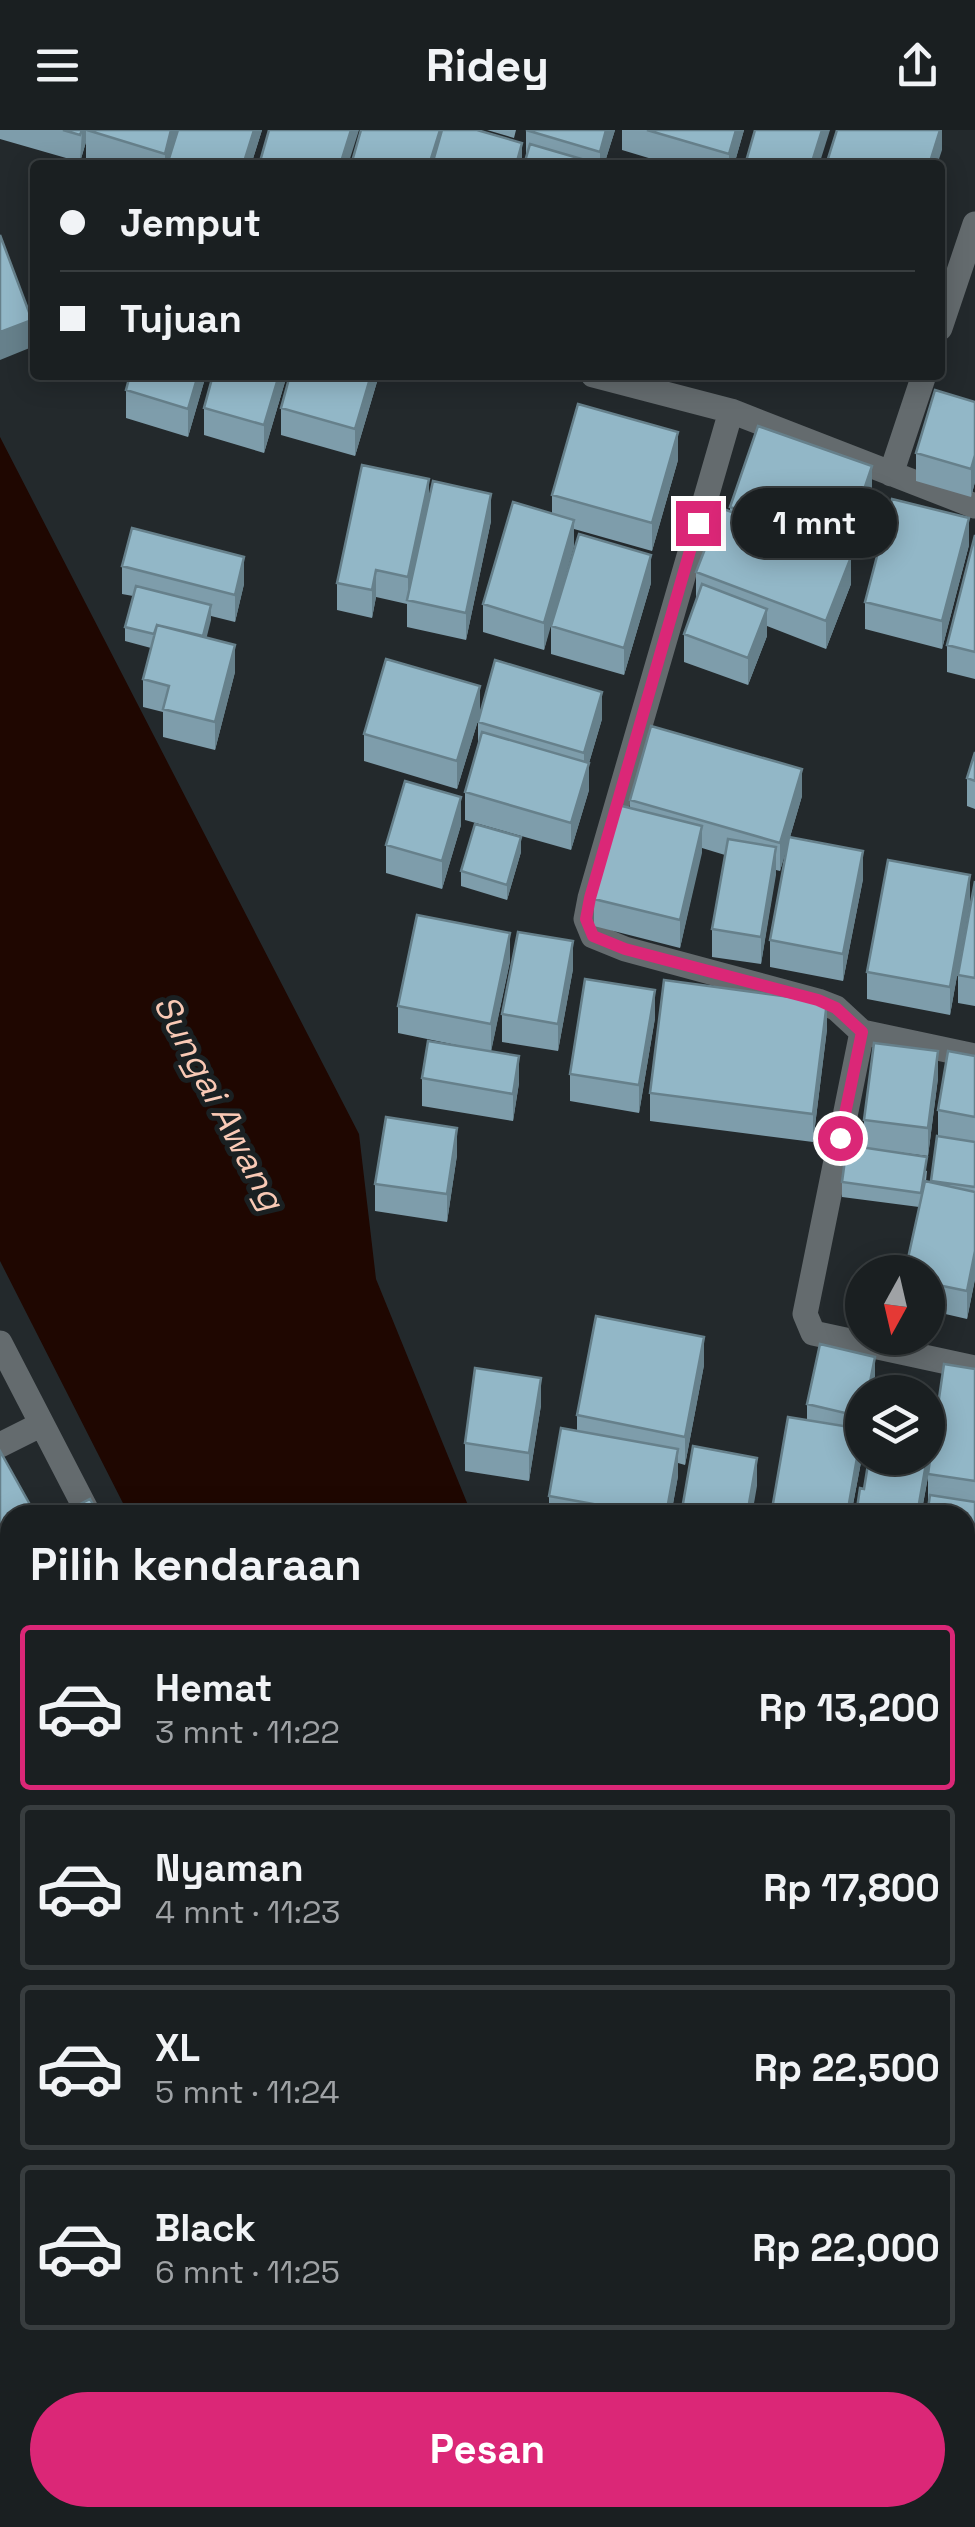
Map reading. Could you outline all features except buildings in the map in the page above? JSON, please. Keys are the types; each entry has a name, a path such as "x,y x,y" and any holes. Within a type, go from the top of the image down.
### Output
{"street":[{"path":"945,314 973,235"},
{"path":"612,380 731,411 975,506"},
{"path":"891,474 922,380"},
{"path":"731,411 586,919 593,936 625,949 818,1000 836,1008 862,1032 975,1056"},
{"path":"862,1032 805,1314 813,1334 975,1368"},
{"path":"0,1344 84,1505"},
{"path":"0,1445 42,1424"}],"water":[{"name":"Sungai Awang","path":"0,437 359,1134 376,1279 468,1505 124,1505 0,1261"}],"route":[{"path":"698,523 586,919 593,936 625,949 836,1008 862,1032 840,1138"}]}
